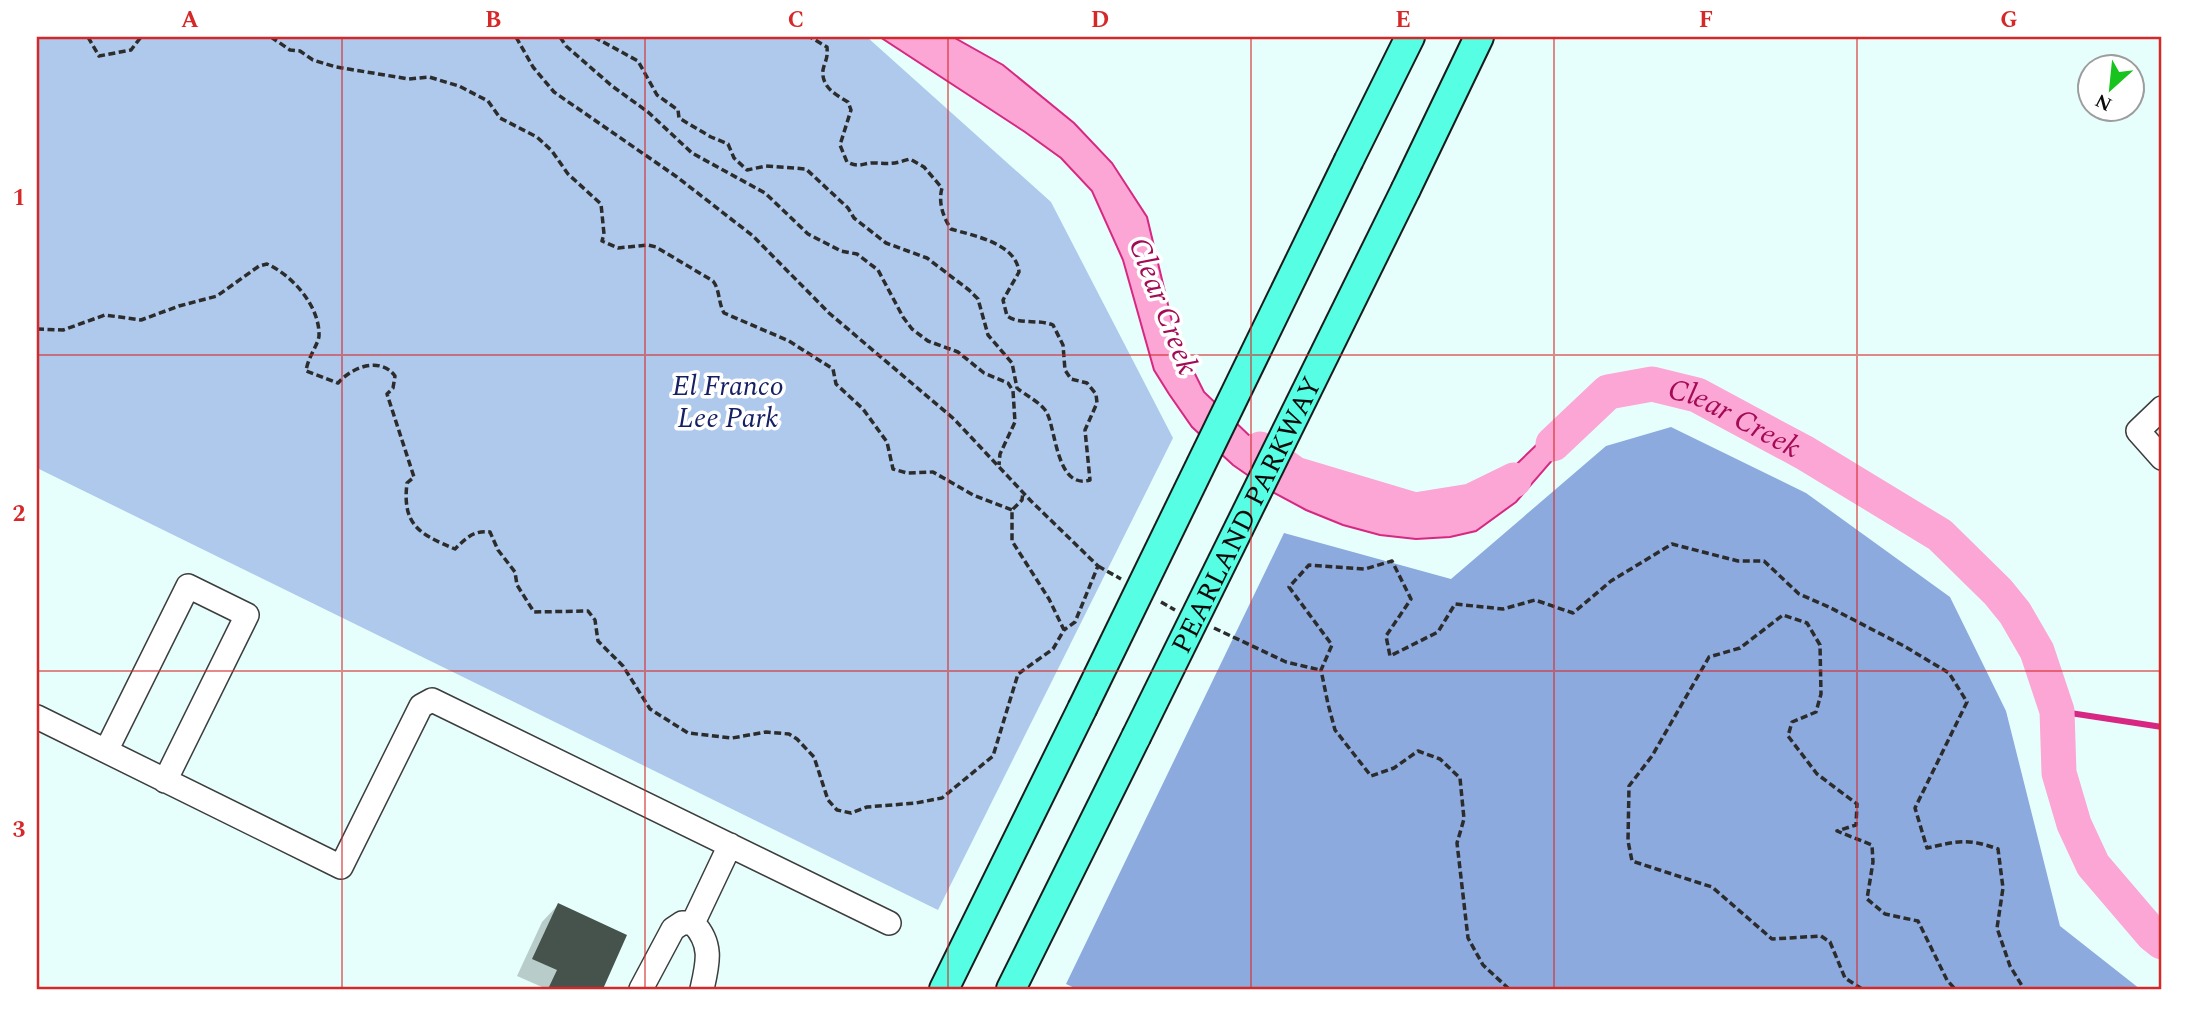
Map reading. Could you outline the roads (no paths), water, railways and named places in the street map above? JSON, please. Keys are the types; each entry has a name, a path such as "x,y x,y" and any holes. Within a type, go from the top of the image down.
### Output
{"main road":[{"path":"944,989 1410,37"},
{"name":"PEARLAND PARKWAY","path":"1011,989 1479,37"}],"street":[{"path":"2162,408 2138,431 2162,458"},
{"path":"106,751 188,586 247,615 165,780"},
{"path":"37,717 341,867 421,706 432,700 889,923"},
{"path":"693,923 730,845"},
{"path":"641,989 673,929 682,923 693,923 708,945 708,964 702,989"},
{"path":"681,989 694,989"}],"water":[{"path":"880,37 953,37 1003,65 1074,123 1112,163 1147,217 1175,334 1204,392 1255,441 1310,483 1343,501 1419,518 1457,511 1499,481 1550,432 1584,405 1587,420 1516,502 1476,531 1450,537 1416,539 1380,535 1343,525 1306,510 1269,490 1233,465 1192,427 1154,370 1123,260 1092,191 1061,158"}],"waterway":[{"name":"Clear Creek","path":"1553,444 1608,392 1652,384 1697,395 1805,453 1940,535 1998,592 2015,613 2037,651 2057,711 2059,773 2074,824 2093,865 2152,934 2162,942"},
{"name":"Clear Creek","path":"1260,449 1295,474 1415,510 1471,501 1514,480"},
{"path":"2057,711 2162,727"}],"park label":[{"name":"El Franco Lee Park","path":"728,401"}]}
